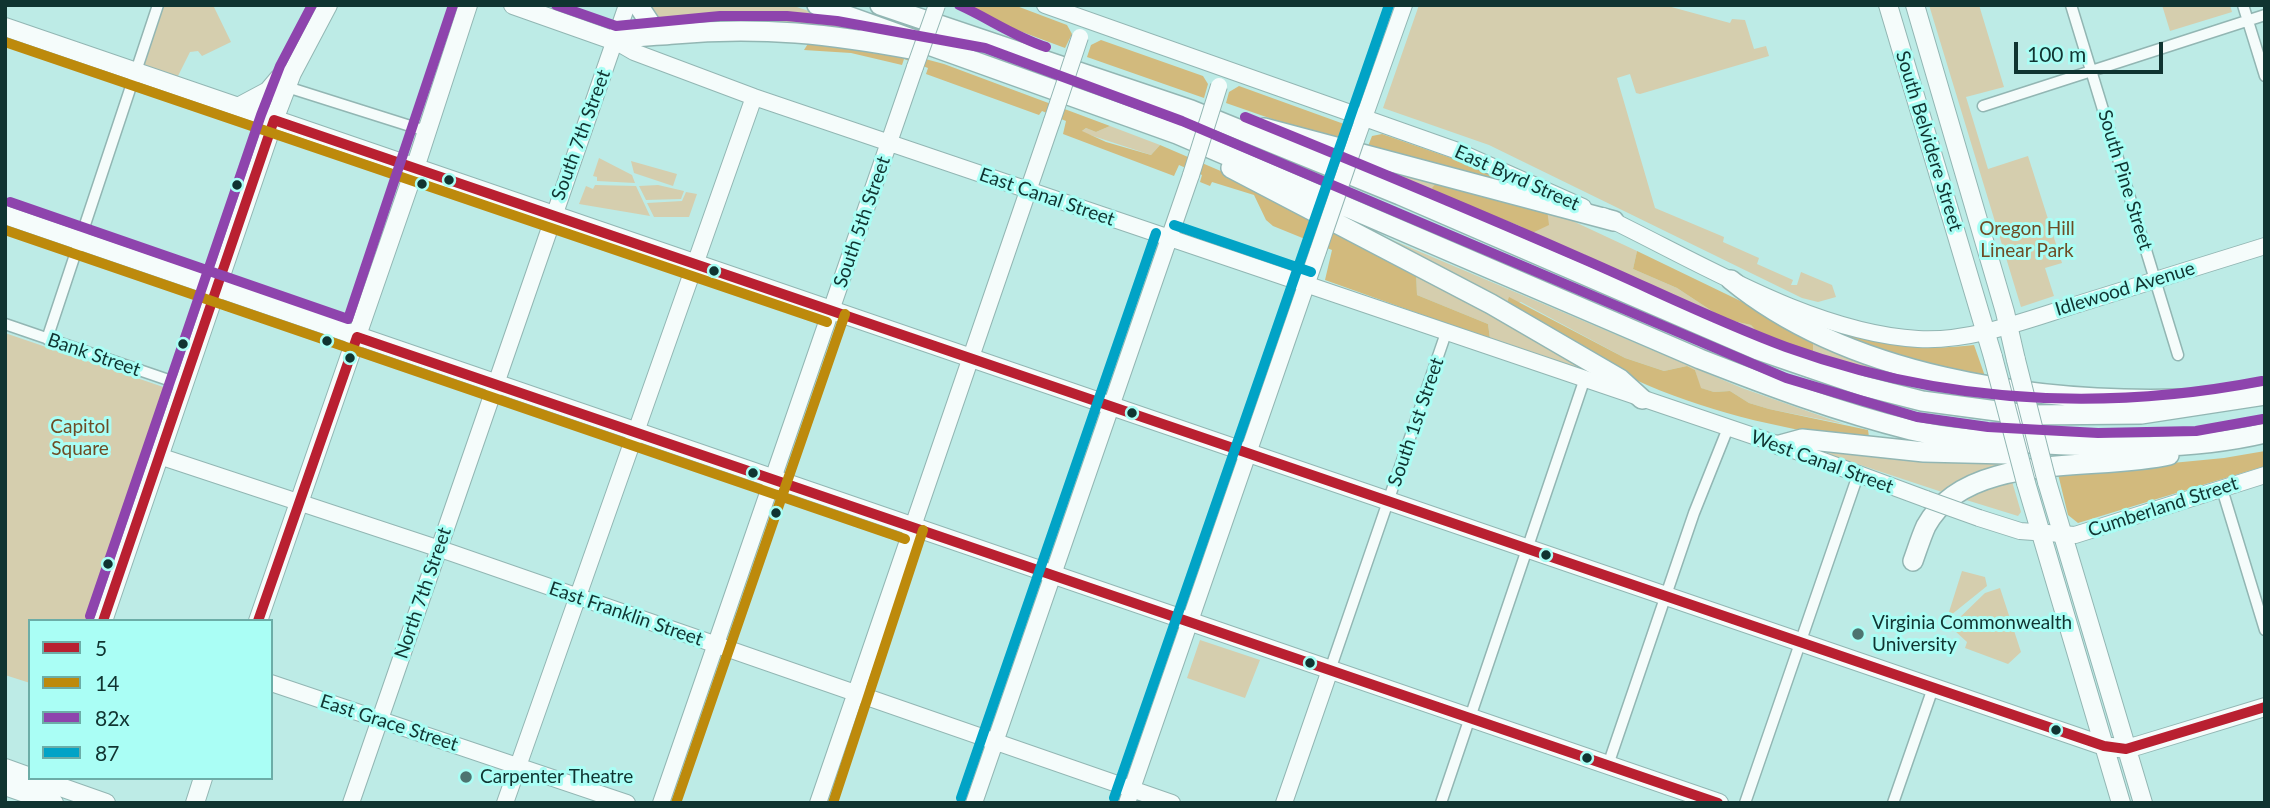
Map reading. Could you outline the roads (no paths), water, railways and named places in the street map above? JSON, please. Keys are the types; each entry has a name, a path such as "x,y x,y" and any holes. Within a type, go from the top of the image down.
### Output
{"highway":[{"path":"638,5 647,22 656,28 688,33"},
{"path":"817,5 1177,134 1781,391 1914,430 1987,441 2098,447 2197,445 2265,433"},
{"path":"880,5 1191,110 1400,195 1758,350 1863,386 1922,401 2027,415 2141,414 2265,393"},
{"path":"925,5 989,34 1006,48"},
{"path":"615,41 628,37 765,29 835,35 981,62"},
{"path":"1191,110 1513,192 1567,211 1614,221"},
{"path":"1177,134 1254,182 1562,344 1620,379 1642,399"},
{"path":"1731,281 1777,314 1837,343 1912,368 1972,382 2050,393 2133,398 2220,397 2265,393"},
{"path":"1780,445 1802,439 1924,453 2052,454 2098,447"},
{"path":"1913,561 1927,526 1936,512 1986,479 2008,471 2167,456 2197,445"}],"main road":[{"path":"104,619 274,120 289,80 328,5"},
{"path":"259,619 415,168 468,5"},
{"name":"East Canal Street","path":"513,5 615,41"},
{"name":"South Belvidere Street","path":"1888,5 1993,357 2039,532 2121,803"},
{"name":"South Belvidere Street","path":"1915,5 2007,324 2047,482 2143,803"},
{"path":"5,27 2104,746 2126,749 2265,707"},
{"path":"238,107 268,91 279,78 289,80"},
{"path":"5,215 1719,803"},
{"path":"5,768 42,788"},
{"path":"195,803 202,780"},
{"path":"5,786 42,788 106,803"}],"street":[{"path":"47,339 159,5"},
{"name":"South 7th Street","path":"495,384 627,5"},
{"name":"South 5th Street","path":"661,803 937,5"},
{"name":"East Byrd Street","path":"1045,5 1223,78 1365,118 1481,160 1614,221 1731,281 1829,319 1899,337 1949,338 1985,330"},
{"path":"1130,795 1404,5"},
{"name":"South Pine Street","path":"2071,5 2178,355"},
{"path":"2243,5 2265,76"},
{"path":"1983,106 2265,15"},
{"path":"818,803 1086,20"},
{"name":"East Canal Street","path":"615,41 634,52 754,97 1584,381"},
{"path":"974,803 1223,78"},
{"path":"289,80 426,131"},
{"path":"505,803 754,97"},
{"name":"Idlewood Avenue","path":"1985,330 2265,246"},
{"name":"Bank Street","path":"5,324 183,385"},
{"name":"South 1st Street","path":"1330,670 1446,333"},
{"path":"1441,803 1529,550 1584,381"},
{"name":"West Canal Street","path":"1584,381 1780,445 1979,518 2020,531 2062,534"},
{"name":"North 7th Street","path":"351,803 495,384"},
{"path":"1608,765 1665,597 1728,428"},
{"name":"East Franklin Street","path":"159,456 438,548 995,740 1130,795 1172,803"},
{"path":"1745,803 1858,475"},
{"name":"Cumberland Street","path":"2062,534 2076,535 2265,475"},
{"path":"2222,489 2265,630"},
{"path":"1284,803 1330,670"},
{"name":"East Grace Street","path":"273,684 627,803"},
{"path":"1894,803 1933,688"}],"place":[{"name":"Virginia Commonwealth University","path":"1858,634"},
{"name":"Carpenter Theatre","path":"466,777"}],"park label":[{"name":"Oregon Hill Linear Park","path":"2027,240"},
{"name":"Capitol Square","path":"80,438"}]}
